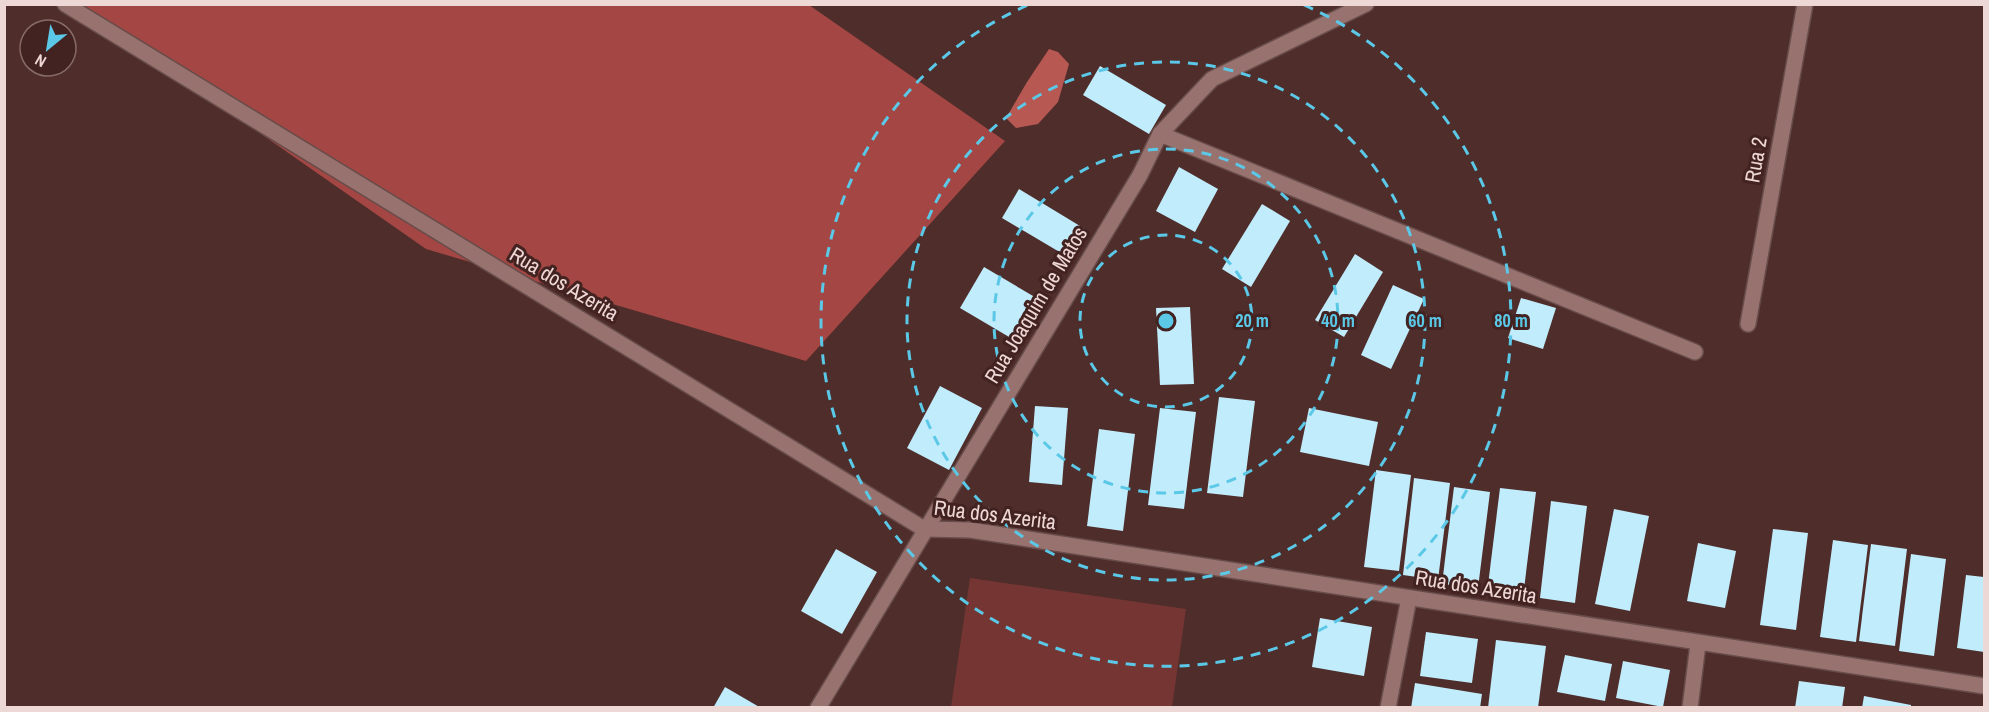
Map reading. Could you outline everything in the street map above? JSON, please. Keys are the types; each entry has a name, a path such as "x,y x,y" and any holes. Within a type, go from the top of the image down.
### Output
{"street":[{"name":"Rua dos Azerita","path":"65,4 924,529 970,530 1698,644 1984,686"},
{"name":"Rua Joaquim de Matos","path":"818,708 924,529 1140,175 1160,134 1212,79 1366,4"},
{"name":"Rua 2","path":"1748,324 1805,4"},
{"path":"1160,134 1695,352"},
{"path":"1388,708 1408,598"},
{"path":"1690,708 1698,644"}],"shaded area":[{"path":"76,5 809,5 1005,141 806,361 426,249"},
{"path":"1049,49 1058,52 1069,64 1058,102 1038,124 1016,128 1006,118"},
{"path":"970,578 1186,609 1172,707 951,707"}],"building":[{"path":"1100,66 1166,105 1149,134 1083,95"},
{"path":"1179,167 1218,189 1195,232 1156,211"},
{"path":"1019,189 1085,229 1068,257 1002,218"},
{"path":"1262,204 1290,221 1251,287 1222,269"},
{"path":"1355,254 1383,272 1344,337 1315,320"},
{"path":"984,267 1045,303 1021,344 960,308"},
{"path":"1393,285 1424,299 1391,369 1361,355"},
{"path":"1521,298 1556,308 1543,349 1508,338"},
{"path":"1190,307 1194,384 1160,385 1156,308"},
{"path":"940,386 982,408 949,470 907,448"},
{"path":"1219,397 1255,401 1243,497 1207,493"},
{"path":"1035,406 1068,408 1062,485 1029,482"},
{"path":"1160,408 1196,412 1184,509 1148,505"},
{"path":"1309,408 1378,422 1369,466 1300,452"},
{"path":"1099,429 1135,434 1123,531 1087,526"},
{"path":"1376,470 1411,475 1399,571 1364,567"},
{"path":"1414,478 1450,483 1438,580 1403,575"},
{"path":"1454,487 1490,492 1478,588 1442,584"},
{"path":"1500,488 1536,492 1524,589 1488,585"},
{"path":"1551,501 1587,506 1575,603 1540,598"},
{"path":"1614,509 1649,516 1630,611 1595,604"},
{"path":"1773,529 1808,533 1796,630 1760,625"},
{"path":"1833,540 1868,545 1856,642 1820,637"},
{"path":"1698,543 1736,551 1725,608 1687,601"},
{"path":"1871,544 1907,549 1895,646 1859,641"},
{"path":"836,549 877,572 842,634 801,611"},
{"path":"1911,554 1946,559 1934,656 1899,651"},
{"path":"1966,575 1984,577 1984,652 1957,648"},
{"path":"1320,618 1372,627 1364,676 1312,667"},
{"path":"1426,632 1478,639 1472,683 1420,676"},
{"path":"1496,640 1546,646 1538,708 1488,708"},
{"path":"1565,655 1612,664 1605,701 1557,692"},
{"path":"1623,661 1670,670 1663,707 1616,698"},
{"path":"1799,681 1845,687 1842,708 1795,708"},
{"path":"1415,683 1482,694 1480,708 1411,708"},
{"path":"725,687 761,708 713,708"},
{"path":"1864,696 1911,705 1911,708 1862,708"}]}
